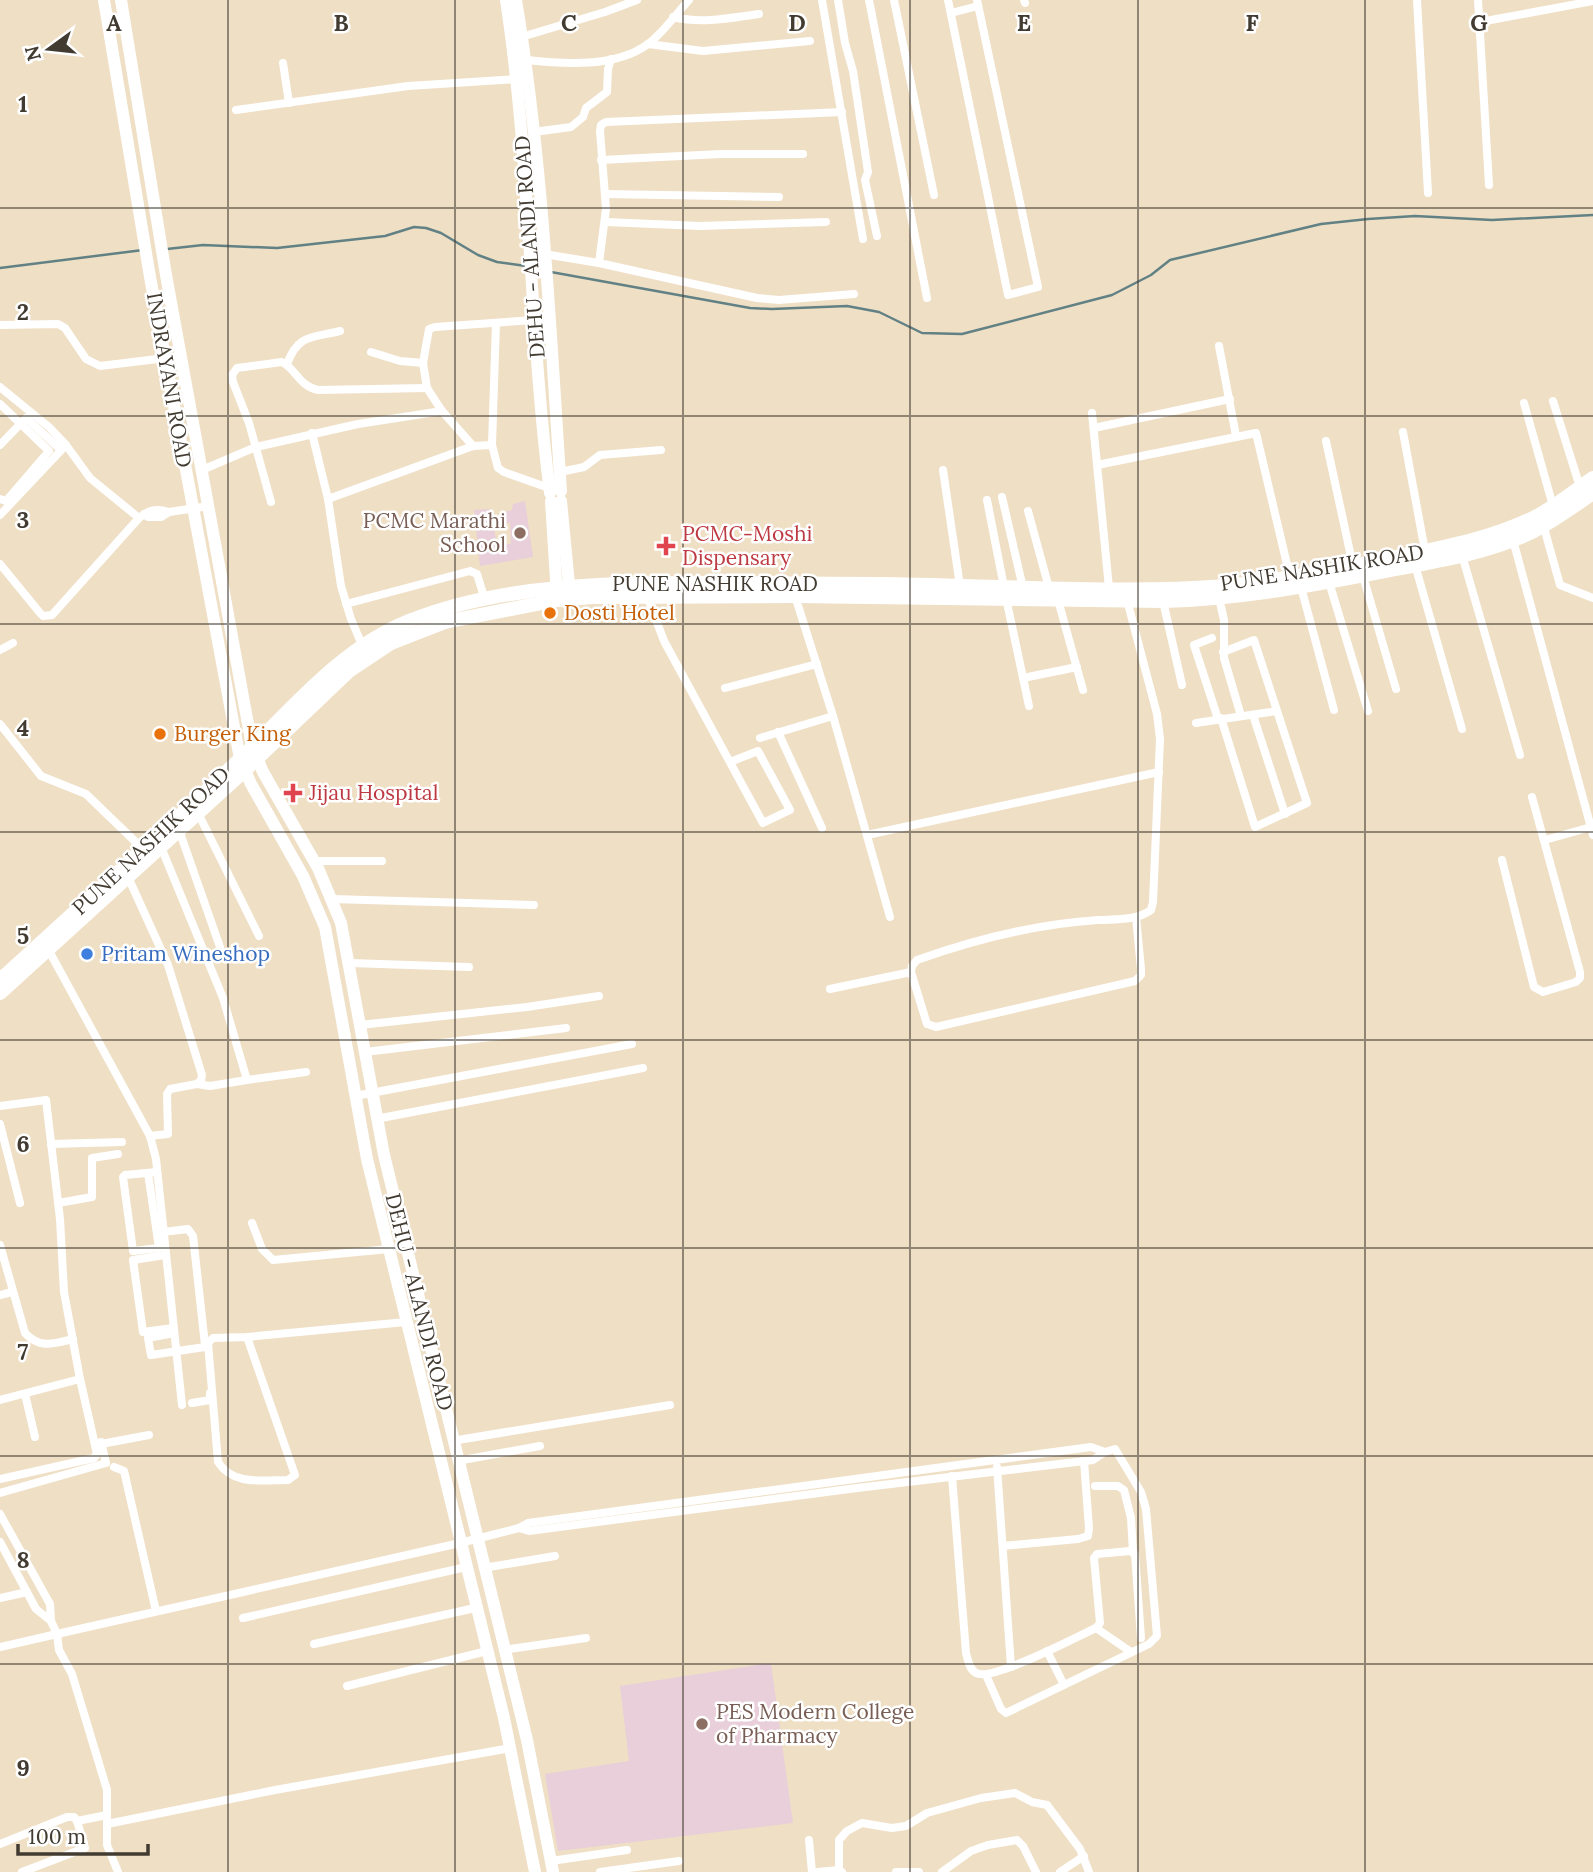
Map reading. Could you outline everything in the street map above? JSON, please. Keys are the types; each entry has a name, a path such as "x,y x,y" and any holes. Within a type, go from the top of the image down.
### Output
{"highway":[{"name":"PUNE NASHIK ROAD","path":"0,980 143,849 349,671 391,643 445,622 563,593 795,596 1005,593 1163,601 1219,598 1358,571 1415,565 1513,540 1587,490 1593,478"},
{"name":"PUNE NASHIK ROAD","path":"255,753 335,666 362,645 410,621 485,600 678,583 960,586 1005,593 1023,588 1054,594 1109,588 1329,582 1425,551 1542,520 1553,506 1587,490"},
{"name":"PUNE NASHIK ROAD","path":"0,993 198,813 242,765"}],"main road":[{"name":"INDRAYANI ROAD","path":"104,0 145,250 242,765"},
{"name":"INDRAYANI ROAD","path":"121,0 163,255 255,753"},
{"name":"DEHU - ALANDI ROAD","path":"506,0 526,60 523,79 534,320 563,593"},
{"name":"DEHU - ALANDI ROAD","path":"516,0 517,38 534,132 544,254 560,472 554,495"},
{"name":"DEHU - ALANDI ROAD","path":"255,753 314,861 341,923 376,1119 483,1569 527,1740 552,1866"},
{"name":"DEHU - ALANDI ROAD","path":"242,765 303,876 325,928 355,1096 406,1322 511,1748 535,1872"}],"street":[{"path":"517,38 637,0"},
{"path":"526,60 583,64 611,59 648,44 689,0"},
{"path":"822,0 863,239"},
{"path":"838,0 857,93 868,172 865,180 877,236"},
{"path":"869,0 927,298"},
{"path":"894,0 934,195"},
{"path":"948,0 1008,296 1038,287 978,3 951,13"},
{"path":"1417,0 1428,193"},
{"path":"1478,0 1489,185"},
{"path":"1480,22 1593,1"},
{"path":"673,17 691,22 760,14"},
{"path":"648,44 703,51 810,41"},
{"path":"534,132 571,127 578,123 586,108 607,92 611,59"},
{"path":"283,63 289,103"},
{"path":"236,110 408,86 523,79"},
{"path":"600,263 606,222 601,125 606,122 842,112"},
{"path":"601,160 721,154 803,154"},
{"path":"605,194 779,197"},
{"path":"606,222 701,226 826,222"},
{"path":"544,254 600,263 757,298 779,300 854,294"},
{"path":"473,446 442,411 427,388 423,363 429,329 534,320"},
{"path":"496,323 492,445 498,468 554,495"},
{"path":"0,325 58,324 65,328 86,359 100,366 182,356"},
{"path":"287,364 292,351 299,343 340,331"},
{"path":"1219,346 1236,436"},
{"path":"371,352 400,361 423,363"},
{"path":"271,502 232,375 237,368 275,362 287,364 311,389 427,388"},
{"path":"0,387 49,427 90,478 141,516 161,517 169,512 209,506"},
{"path":"1094,428 1230,399"},
{"path":"1553,401 1587,490"},
{"path":"1524,403 1553,506"},
{"path":"0,404 49,453 6,501 0,499"},
{"path":"202,470 256,447 312,433 442,411"},
{"path":"1092,412 1109,588"},
{"path":"0,445 27,418 63,447"},
{"path":"1403,432 1425,551"},
{"path":"312,433 328,499 346,604 362,645"},
{"path":"1097,465 1256,433 1295,582 1334,710"},
{"path":"1326,441 1358,571 1396,689"},
{"path":"328,499 473,446 492,445"},
{"path":"0,515 63,447"},
{"path":"560,472 584,467 600,455 661,450"},
{"path":"943,470 960,586"},
{"path":"1002,497 1023,588"},
{"path":"986,500 1029,706"},
{"path":"1028,511 1083,690"},
{"path":"0,564 43,616 52,615 141,516"},
{"path":"1542,520 1560,585 1593,597"},
{"path":"1513,540 1592,831 1545,840"},
{"path":"1462,555 1520,755"},
{"path":"1415,565 1462,729"},
{"path":"346,604 470,571 477,574 485,600"},
{"path":"1329,582 1368,711"},
{"path":"647,596 664,640 730,762 763,823 790,810 758,751 730,762"},
{"path":"795,596 833,716 890,917"},
{"path":"1219,598 1224,620 1223,652 1241,716"},
{"path":"1127,600 1157,714 1160,739 1151,910 1136,917 1071,921 992,936 917,960 911,972 925,1019 930,1027 1135,981 1141,975 1136,917"},
{"path":"1163,601 1182,685"},
{"path":"1212,638 1194,645 1255,827 1307,803 1254,640 1223,652"},
{"path":"0,650 13,642"},
{"path":"725,688 817,664"},
{"path":"1023,678 1077,667"},
{"path":"1196,723 1278,711"},
{"path":"1253,715 1284,814"},
{"path":"760,738 833,716"},
{"path":"0,724 40,776 86,794 143,849"},
{"path":"778,732 822,828"},
{"path":"867,835 1159,772"},
{"path":"1502,860 1534,987 1543,992 1576,982 1580,978 1580,972 1532,797"},
{"path":"198,813 258,936"},
{"path":"179,830 220,947"},
{"path":"161,847 223,998 247,1080"},
{"path":"314,861 382,862"},
{"path":"128,877 172,976 202,1075 197,1084"},
{"path":"332,899 534,905"},
{"path":"48,949 150,1136 153,1172 159,1248 133,1251 122,1178 125,1175 153,1172"},
{"path":"350,963 470,967"},
{"path":"830,989 911,972"},
{"path":"360,1025 599,996"},
{"path":"365,1052 566,1028"},
{"path":"355,1096 632,1044"},
{"path":"376,1119 643,1068"},
{"path":"150,1136 168,1134 167,1094 170,1089 306,1072"},
{"path":"0,1106 46,1100 58,1203 64,1292 97,1454 94,1458 0,1479"},
{"path":"0,1124 20,1203"},
{"path":"51,1144 122,1142"},
{"path":"58,1203 92,1197 92,1158 118,1154"},
{"path":"153,1172 163,1232 173,1331 187,1404 211,1399 193,1236 188,1229 163,1232"},
{"path":"252,1223 262,1249 273,1261 389,1248"},
{"path":"0,1245 25,1333 32,1341 42,1345 73,1339"},
{"path":"165,1255 132,1260 143,1332 173,1331"},
{"path":"0,1295 12,1292"},
{"path":"247,1337 295,1475 288,1480 234,1478 223,1471 218,1462 208,1343 214,1338 406,1322"},
{"path":"173,1331 148,1338 151,1355 205,1348"},
{"path":"0,1400 80,1379"},
{"path":"25,1394 35,1437"},
{"path":"452,1441 670,1405"},
{"path":"0,1493 106,1463 101,1443 149,1435"},
{"path":"457,1461 540,1446"},
{"path":"580,1519 1091,1447 1105,1452"},
{"path":"0,1647 460,1543 519,1528 528,1523 1093,1460 1115,1449 1141,1492 1146,1509 1157,1636 1149,1644 1006,1713 1001,1709 986,1675"},
{"path":"996,1461 1011,1667"},
{"path":"1003,1546 1087,1536 1089,1528 1084,1461"},
{"path":"114,1467 124,1471 156,1611"},
{"path":"952,1476 966,1653 971,1668 976,1673 986,1675 1011,1667 1096,1628 1100,1618 1094,1556 1133,1552"},
{"path":"1095,1486 1118,1486 1124,1490 1131,1518 1141,1638"},
{"path":"0,1514 50,1604 51,1621 57,1634 59,1650 72,1674 107,1790 107,1845 118,1872"},
{"path":"0,1542 36,1609 51,1621"},
{"path":"483,1569 555,1556"},
{"path":"243,1618 466,1567"},
{"path":"0,1598 27,1592"},
{"path":"314,1644 475,1608"},
{"path":"1096,1628 1131,1652"},
{"path":"503,1650 586,1638"},
{"path":"347,1686 486,1651"},
{"path":"1047,1651 1064,1685"},
{"path":"76,1821 107,1820 511,1748"},
{"path":"817,1872 840,1871 839,1840 847,1831 862,1823 892,1828 906,1826 927,1813 981,1798 1015,1793 1032,1802 1047,1805 1084,1856 1089,1872"},
{"path":"0,1844 67,1817 74,1817 85,1848 22,1872"},
{"path":"809,1840 812,1872"},
{"path":"942,1872 971,1851 1017,1840 1036,1872"},
{"path":"552,1866 627,1850"},
{"path":"1060,1872 1084,1856"},
{"path":"600,1872 679,1861"},
{"path":"896,1872 919,1872"}],"shaded area":[{"name":"PCMC Marathi School","path":"525,501 533,557 480,566 474,510 490,509 497,544 511,544 510,523 506,523 505,512 512,510 513,504"},
{"name":"PES Modern College of Pharmacy","path":"771,1663 793,1823 558,1851 545,1774 629,1761 620,1686"}],"waterway":[{"path":"551,272 750,308 847,306 879,312 922,333 962,334 1112,295 1151,275 1170,260 1321,224 1415,216 1492,220 1593,215"},
{"path":"167,249 203,245 277,248 385,236 414,227 441,233 478,255 497,262 526,266"},
{"path":"0,268 143,250"}],"place":[{"name":"PCMC Marathi School","path":"520,533"},
{"name":"PCMC-Moshi Dispensary","path":"666,546"},
{"name":"Dosti Hotel","path":"550,613"},
{"name":"Burger King","path":"160,734"},
{"name":"Jijau Hospital","path":"293,793"},
{"name":"Pritam Wineshop","path":"87,954"},
{"name":"PES Modern College of Pharmacy","path":"702,1724"}]}
